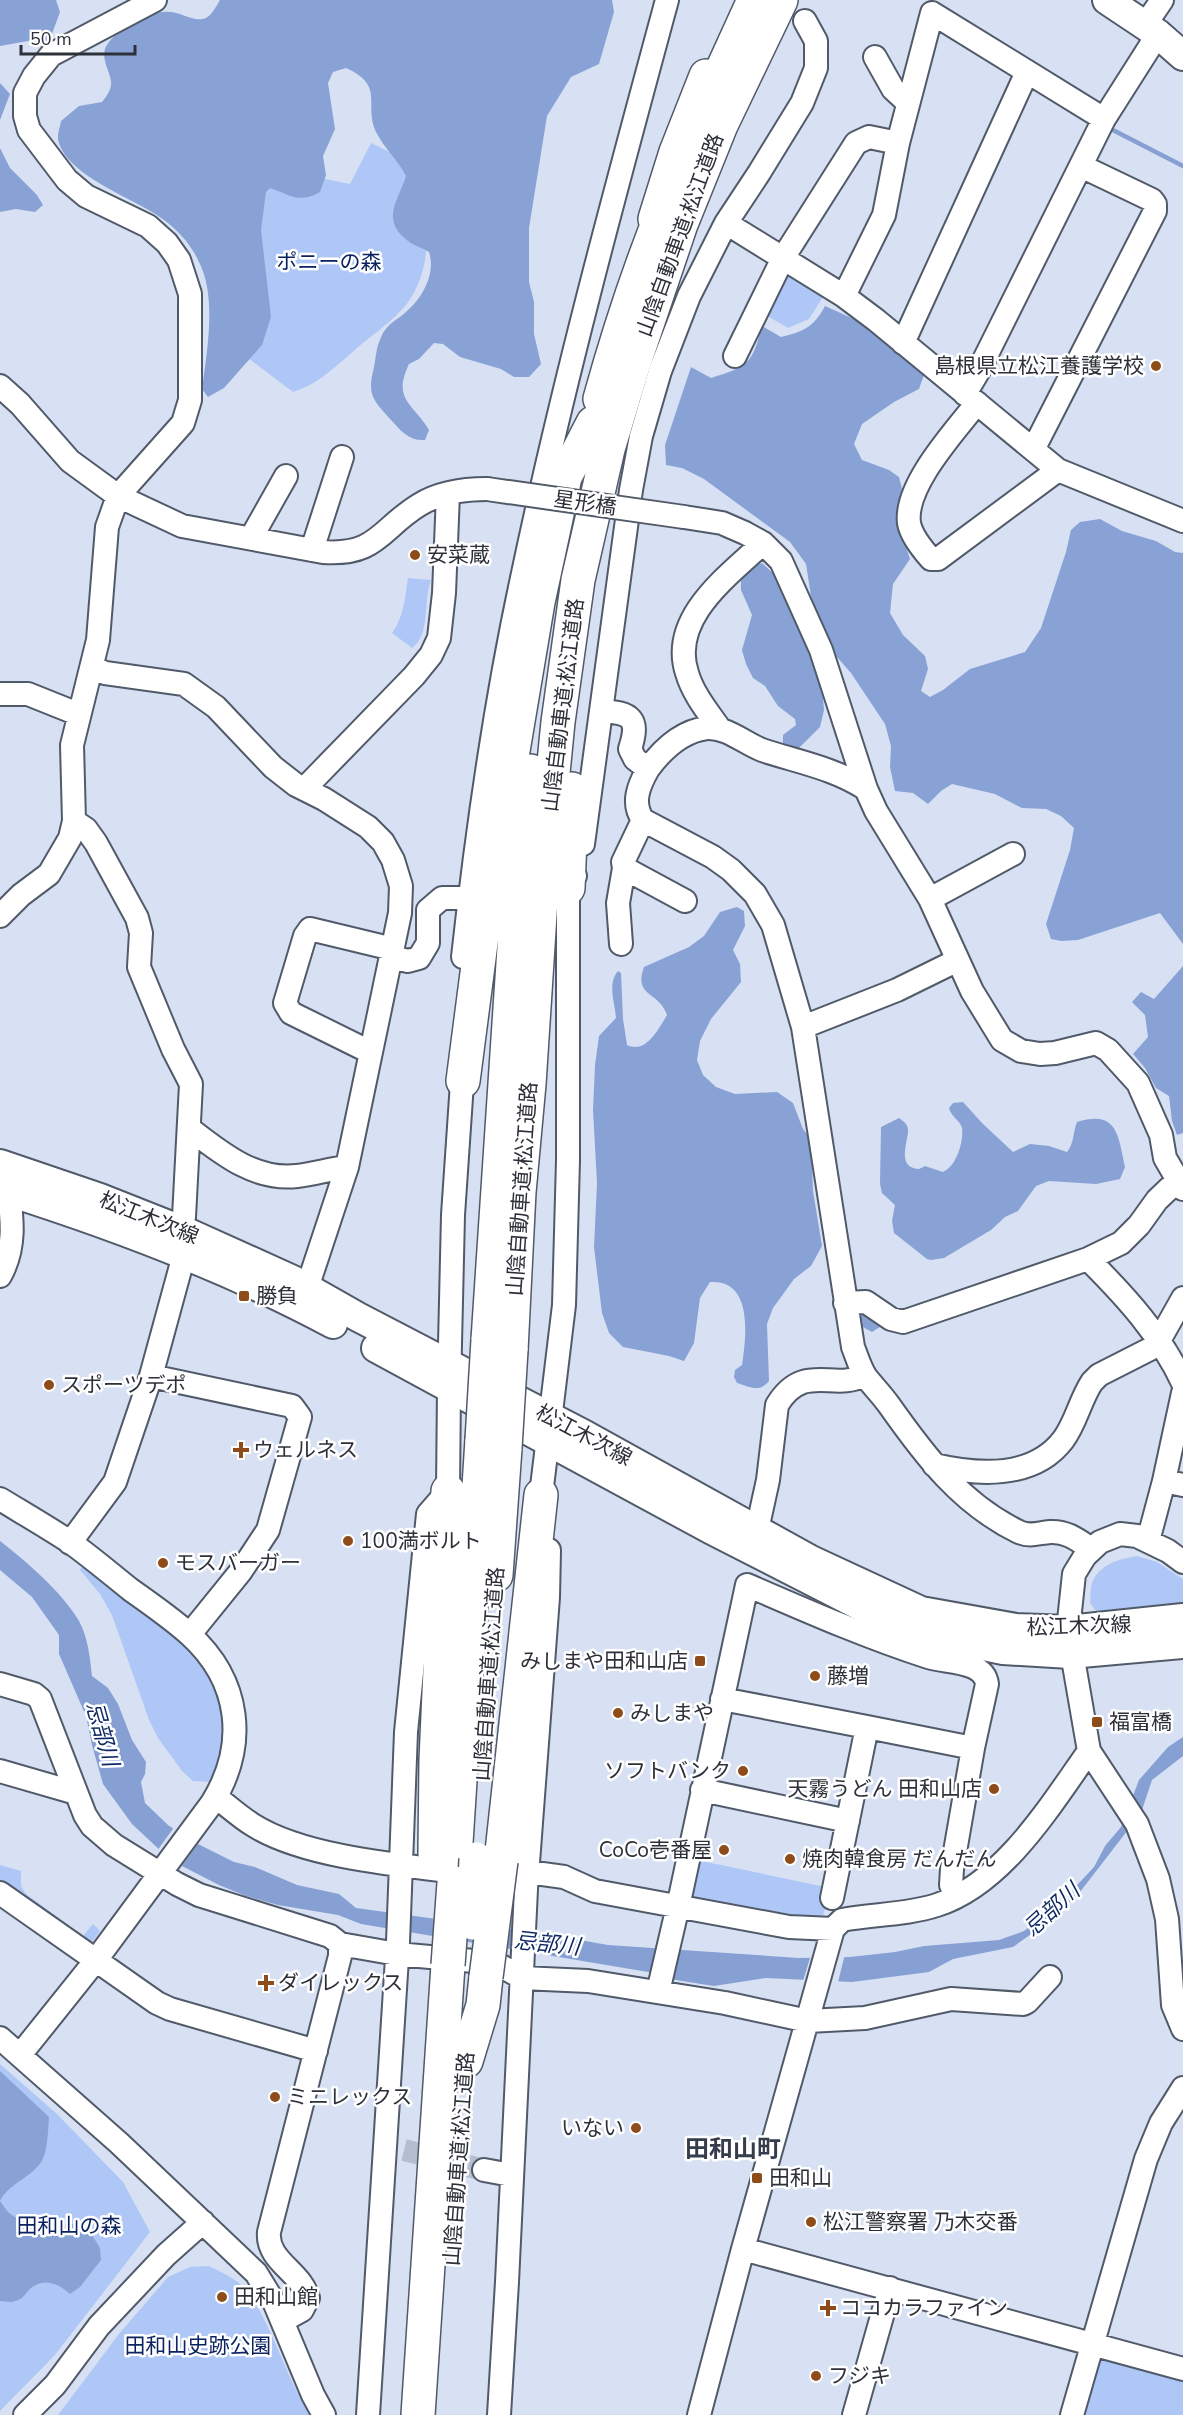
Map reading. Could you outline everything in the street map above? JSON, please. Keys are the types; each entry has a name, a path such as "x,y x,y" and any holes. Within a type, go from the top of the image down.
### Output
{"highway":[{"path":"641,264 676,152 737,0"},
{"name":"山陰自動車道;松江道路","path":"418,2415 440,2119 460,1970 487,1867 494,1444 520,858 544,678 564,551 593,423 614,347 641,264 696,129 754,0"},
{"name":"山陰自動車道;松江道路","path":"499,1345 519,1192 529,1084 542,884 558,722 578,580 608,449 633,366 694,191 721,125 793,10"},
{"path":"568,888 574,715 633,366"},
{"path":"463,1081 482,935 538,602 566,477 593,423"},
{"path":"448,1491 436,1760 487,1867"},
{"path":"487,1867 541,1496"},
{"name":"山陰自動車道;松江道路","path":"441,2415 466,2061 460,1970"}],"main road":[{"path":"1107,0 1152,29 1183,56"},
{"name":"松江木次線","path":"3,1173 100,1198 304,1308 449,1376 550,1429 756,1541 835,1595 884,1618 970,1644 1004,1650 1069,1642 1183,1618"},
{"name":"松江木次線","path":"182,1242 307,1288 449,1376"},
{"name":"松江木次線","path":"1069,1642 1183,1644"}],"street":[{"path":"0,916 21,895 49,874 70,838 74,821 71,777 72,745 98,640 106,527 118,496 183,423 189,409 190,294 179,260 167,243 148,226 86,196 67,180 28,130 25,116 25,93 34,76 51,55 155,0"},
{"path":"1058,470 938,559 931,559 911,531 909,514 924,470 971,398 978,372 1104,119 1152,29 1162,0"},
{"path":"368,2415 395,2147 398,1948 406,1732 428,1514 448,1491 453,1215 463,1081 463,963 470,898 503,674 522,577 597,259 667,2"},
{"path":"844,296 884,215 927,4 1027,72 1104,119"},
{"path":"541,1496 565,1283 568,1160 568,888 575,876 584,840 631,490 641,436 660,371 689,296 726,223 802,103 816,68 816,41 793,10"},
{"path":"874,57 893,89 907,102"},
{"path":"903,343 1027,72"},
{"path":"735,356 783,258 856,143 869,137 898,143"},
{"path":"1034,448 1155,211 1155,204 1152,200 1081,166"},
{"path":"726,223 844,296 1034,448 1058,470 1183,521"},
{"name":"星形橋","path":"0,386 14,398 70,461 118,496 182,526 342,554 360,550 371,544 420,504 469,489 487,489 722,523 745,532 763,543 781,561 821,650 866,789 876,811 930,899 972,991 999,1035 1014,1048 1029,1053 1055,1053 1096,1043 1108,1050 1138,1083 1161,1135 1166,1158 1180,1184"},
{"path":"312,550 342,457"},
{"path":"252,538 286,476"},
{"path":"305,788 414,676 431,655 439,638 444,593 448,494"},
{"path":"720,729 686,672 684,645 688,630 710,594 763,543"},
{"path":"92,667 105,673 184,684 216,708 273,767 296,784 368,827 389,850 401,886 400,913 347,1167 307,1288"},
{"path":"0,694 28,694 78,714"},
{"path":"602,711 624,713 633,721 636,731 630,749 635,759 648,769"},
{"path":"866,789 839,773 762,750 720,729 709,728 685,735 663,750 648,769 636,799 639,814 643,820 713,857 731,870 755,894 773,925 803,1027 845,1302 853,1347 864,1375 958,1492 1001,1522 1022,1533 1070,1534 1091,1549"},
{"path":"621,944 618,903 624,868 623,861 643,820"},
{"path":"70,1543 115,1482 151,1376 182,1242 191,1084 142,977 139,967 141,933 137,918 96,843 86,829 74,821"},
{"path":"930,899 1013,854"},
{"path":"624,868 685,901"},
{"path":"370,1052 291,1012 285,1003 305,936 310,929 392,953 408,961 419,958 428,942 428,910 442,897 470,898"},
{"path":"803,1027 897,990 958,960"},
{"path":"190,1129 254,1172 270,1176 298,1176 347,1167"},
{"path":"0,1276 8,1260 14,1231 3,1173"},
{"path":"845,1302 866,1302 891,1320 903,1322 1088,1259 1121,1243 1139,1225 1157,1200 1180,1184"},
{"path":"1088,1259 1118,1288 1161,1341 1183,1383"},
{"path":"934,1465 973,1473 1031,1464 1043,1459 1064,1439 1086,1391 1099,1375 1156,1346 1161,1341 1183,1298"},
{"path":"659,1988 756,1541 768,1480 777,1405 784,1394 796,1384 814,1380 857,1379 864,1375"},
{"path":"151,1376 292,1406 300,1417 268,1530 241,1571 189,1634"},
{"path":"1148,1540 1174,1483 1183,1393"},
{"path":"0,1499 70,1543 189,1634 210,1656 222,1675 230,1694 234,1717 232,1756 226,1776 214,1800 96,1960 20,2055"},
{"path":"1183,1562 1148,1540 1137,1536 1120,1534 1110,1537 1091,1549 1078,1564 1074,1574 1069,1642 1089,1751 1141,1830 1163,1896 1167,1919 1173,2005 1183,2029"},
{"path":"747,1585 871,1638 936,1659 974,1667 986,1679 987,1684 973,1748 952,1869 951,1885 958,1896"},
{"path":"0,1684 34,1694 40,1699 76,1793 93,1826 114,1845 161,1869 199,1895 330,1936 340,1944 398,1948 496,1963 521,1971 659,1988 725,2003 810,2014 865,2018 951,1999 1023,2004 1050,1977"},
{"path":"722,1699 973,1748"},
{"path":"832,1898 867,1727"},
{"path":"699,2415 743,2249 832,1934 842,1920 903,1913 937,1905 958,1896 989,1877 1011,1855 1089,1751"},
{"path":"0,1771 76,1793"},
{"path":"702,1790 848,1821"},
{"path":"214,1800 252,1825 289,1842 402,1870 506,1878 487,1867"},
{"path":"487,1867 564,1877 595,1891 677,1910 832,1934"},
{"path":"487,1867 521,1971 499,2415"},
{"path":"0,1893 143,1995 170,2009 316,2051"},
{"path":"282,2321 302,2310 308,2298 306,2289 273,2251 268,2239 269,2232 340,1956 340,1944"},
{"path":"0,2038 256,2273 282,2321 313,2395 324,2415"},
{"path":"1072,2415 1146,2159 1161,2124 1183,2088"},
{"path":"484,2170 511,2175"},
{"path":"25,2415 55,2385 99,2326 166,2255 203,2222"},
{"path":"743,2249 1183,2368"},
{"path":"854,2415 890,2288"}],"green space":[{"path":"0,0 56,0 60,12 49,42 28,41 0,46"},
{"path":"220,0 612,0 614,12 599,64 571,77 547,116 529,228 529,282 534,302 534,334 541,364 529,377 514,377 501,369 460,357 443,344 434,343 419,359 409,364 403,386 407,400 429,430 425,440 414,439 406,434 375,401 371,384 382,334 419,298 427,284 431,260 429,252 408,241 395,225 394,210 406,176 376,132 371,113 370,89 358,75 346,68 333,72 328,83 335,129 323,156 326,175 320,192 300,198 270,188 266,192 261,230 271,317 262,345 224,388 208,397 202,389 208,341 208,291 205,276 193,250 164,220 76,167 66,155 58,138 61,121 79,106 102,102 107,95 111,81 104,52 109,42 121,30 145,16 162,12 174,12 197,19 206,18"},
{"path":"0,83 10,94 0,120"},
{"name":"ポニーの森","path":"371,143 419,166 427,238 422,273 406,305 395,316 327,373 293,392 248,358 257,165 350,184"},
{"path":"0,148 10,168 37,195 43,205 35,212 16,209 0,212"},
{"path":"786,276 791,276 819,292 823,297 809,319 788,328 764,314"},
{"path":"825,306 865,324 925,372 919,389 894,402 862,424 854,444 862,460 889,470 899,477 902,489 896,516 910,559 893,584 890,613 903,635 925,656 928,669 921,691 930,697 970,669 1025,652 1041,628 1071,530 1080,522 1100,519 1122,531 1156,541 1175,552 1183,553 1183,944 1160,913 1078,940 1051,939 1046,924 1070,850 1074,828 1061,816 1046,809 1022,808 995,794 952,784 928,804 913,793 895,791 890,767 891,746 885,724 851,673 830,649 811,596 806,564 790,542 704,479 682,468 666,465 665,445 691,367 711,378 734,370 747,362 751,356 762,326 781,337 796,333 812,324"},
{"path":"762,563 777,577 822,685 824,710 820,727 799,748 789,748 783,743 783,735 796,725 795,719 778,706 765,686 753,678 742,650 752,615 741,590 741,578 750,567"},
{"path":"408,578 431,580 422,635 412,648 392,633 402,614"},
{"path":"737,907 744,911 745,926 733,950 740,964 741,982 711,1019 700,1041 697,1060 703,1075 716,1087 735,1094 777,1092 793,1103 803,1129 811,1139 813,1191 822,1246 811,1266 794,1279 773,1308 767,1324 769,1381 758,1388 737,1383 734,1377 735,1370 742,1365 745,1326 741,1300 734,1290 724,1284 710,1282 700,1298 694,1343 684,1361 623,1347 609,1333 602,1313 594,1247 597,1183 593,1110 595,1065 599,1036 616,1018 612,993 615,976 618,971 621,973 623,1019 627,1045 640,1046 651,1039 667,1015 663,1007 644,989 642,977 644,967 689,947 704,936 720,912"},
{"path":"1183,966 1183,1133 1177,1135 1172,1121 1169,1096 1156,1088 1145,1068 1133,1054 1148,1037 1145,1015 1132,1002 1141,992 1154,999"},
{"path":"963,1102 1013,1152 1030,1144 1049,1146 1067,1152 1077,1122 1100,1119 1108,1122 1117,1135 1123,1155 1125,1167 1120,1179 1096,1184 1049,1181 1036,1186 1018,1211 1005,1217 991,1230 944,1258 927,1259 894,1233 892,1221 895,1205 882,1193 880,1184 881,1127 899,1118 902,1120 908,1129 905,1153 907,1164 919,1169 925,1166 943,1172 955,1160 962,1140 961,1125 949,1108 953,1103"},
{"path":"856,1308 883,1325 872,1332 859,1325"},
{"path":"1137,1556 1157,1562 1183,1579 1183,1608 1104,1614 1095,1610 1090,1603 1091,1585 1095,1577 1111,1564"},
{"path":"83,1565 186,1643 213,1677 227,1733 213,1782 193,1781 182,1771 158,1738 149,1720 112,1615 100,1594 80,1570"},
{"path":"697,1860 830,1888 821,1924 688,1898"},
{"path":"0,1865 21,1871 21,1886 26,1894 83,1936 93,1924 100,1931 93,1941 82,1942 0,1882"},
{"name":"田和山の森","path":"0,2064 57,2114 123,2182 150,2232 55,2355 0,2411"},
{"path":"0,2071 49,2117 46,2147 40,2163 4,2194 0,2201"},
{"path":"0,2201 8,2212 23,2223 45,2228 69,2223 87,2227 100,2248 101,2260 80,2287 70,2294 58,2285 44,2283 31,2288 18,2300 0,2301"},
{"name":"田和山史跡公園","path":"208,2266 234,2279 247,2291 265,2320 293,2384 310,2415 58,2415 119,2334 168,2277 190,2267"},
{"path":"1101,2355 1183,2374 1183,2415 1083,2415"}],"water":[{"name":"忌部川","path":"0,1541 54,1588 79,1621 87,1641 92,1676 108,1688 118,1704 132,1740 146,1762 145,1774 141,1782 145,1803 168,1825 190,1840 234,1862 255,1867 297,1885 339,1894 356,1908 546,1934 608,1945 799,1958 850,1957 924,1946 999,1940 1024,1931 1053,1909 1094,1867 1105,1846 1121,1827 1139,1780 1168,1747 1183,1737 1183,1756 1152,1780 1141,1813 1080,1892 1051,1920 1013,1947 953,1959 929,1972 852,1982 766,1978 714,1986 663,1978 648,1972 361,1924 338,1915 278,1905 219,1885 182,1866 163,1853 132,1824 103,1784 86,1716 59,1654 59,1635 32,1597 0,1570"}],"pier":[{"path":"175,1826 200,1841 180,1868 157,1851"},
{"path":"845,1954 837,1986 802,1984 811,1955"}],"waterway":[{"path":"1109,128 1183,166"}],"tunnel":[{"path":"404,2150 484,2170"}],"place":[{"name":"島根県立松江養護学校","path":"1156,366"},
{"name":"安菜蔵","path":"415,555"},
{"name":"勝負","path":"244,1296"},
{"name":"スポーツデポ","path":"49,1385"},
{"name":"ウェルネス","path":"241,1450"},
{"name":"100満ボルト","path":"348,1541"},
{"name":"モスバーガー","path":"163,1563"},
{"name":"みしまや田和山店","path":"700,1661"},
{"name":"藤増","path":"815,1676"},
{"name":"みしまや","path":"618,1713"},
{"name":"福富橋","path":"1097,1722"},
{"name":"ソフトバンク","path":"743,1771"},
{"name":"天霧うどん 田和山店","path":"994,1789"},
{"name":"CoCo壱番屋","path":"724,1850"},
{"name":"焼肉韓食房 だんだん","path":"790,1859"},
{"name":"ダイレックス","path":"266,1983"},
{"name":"ミニレックス","path":"275,2097"},
{"name":"いない","path":"636,2128"},
{"name":"田和山","path":"757,2178"},
{"name":"松江警察署 乃木交番","path":"811,2222"},
{"name":"田和山館","path":"222,2297"},
{"name":"ココカラファイン","path":"828,2308"},
{"name":"フジキ","path":"816,2376"}],"district":[{"name":"田和山町","path":"733,2149"}]}
